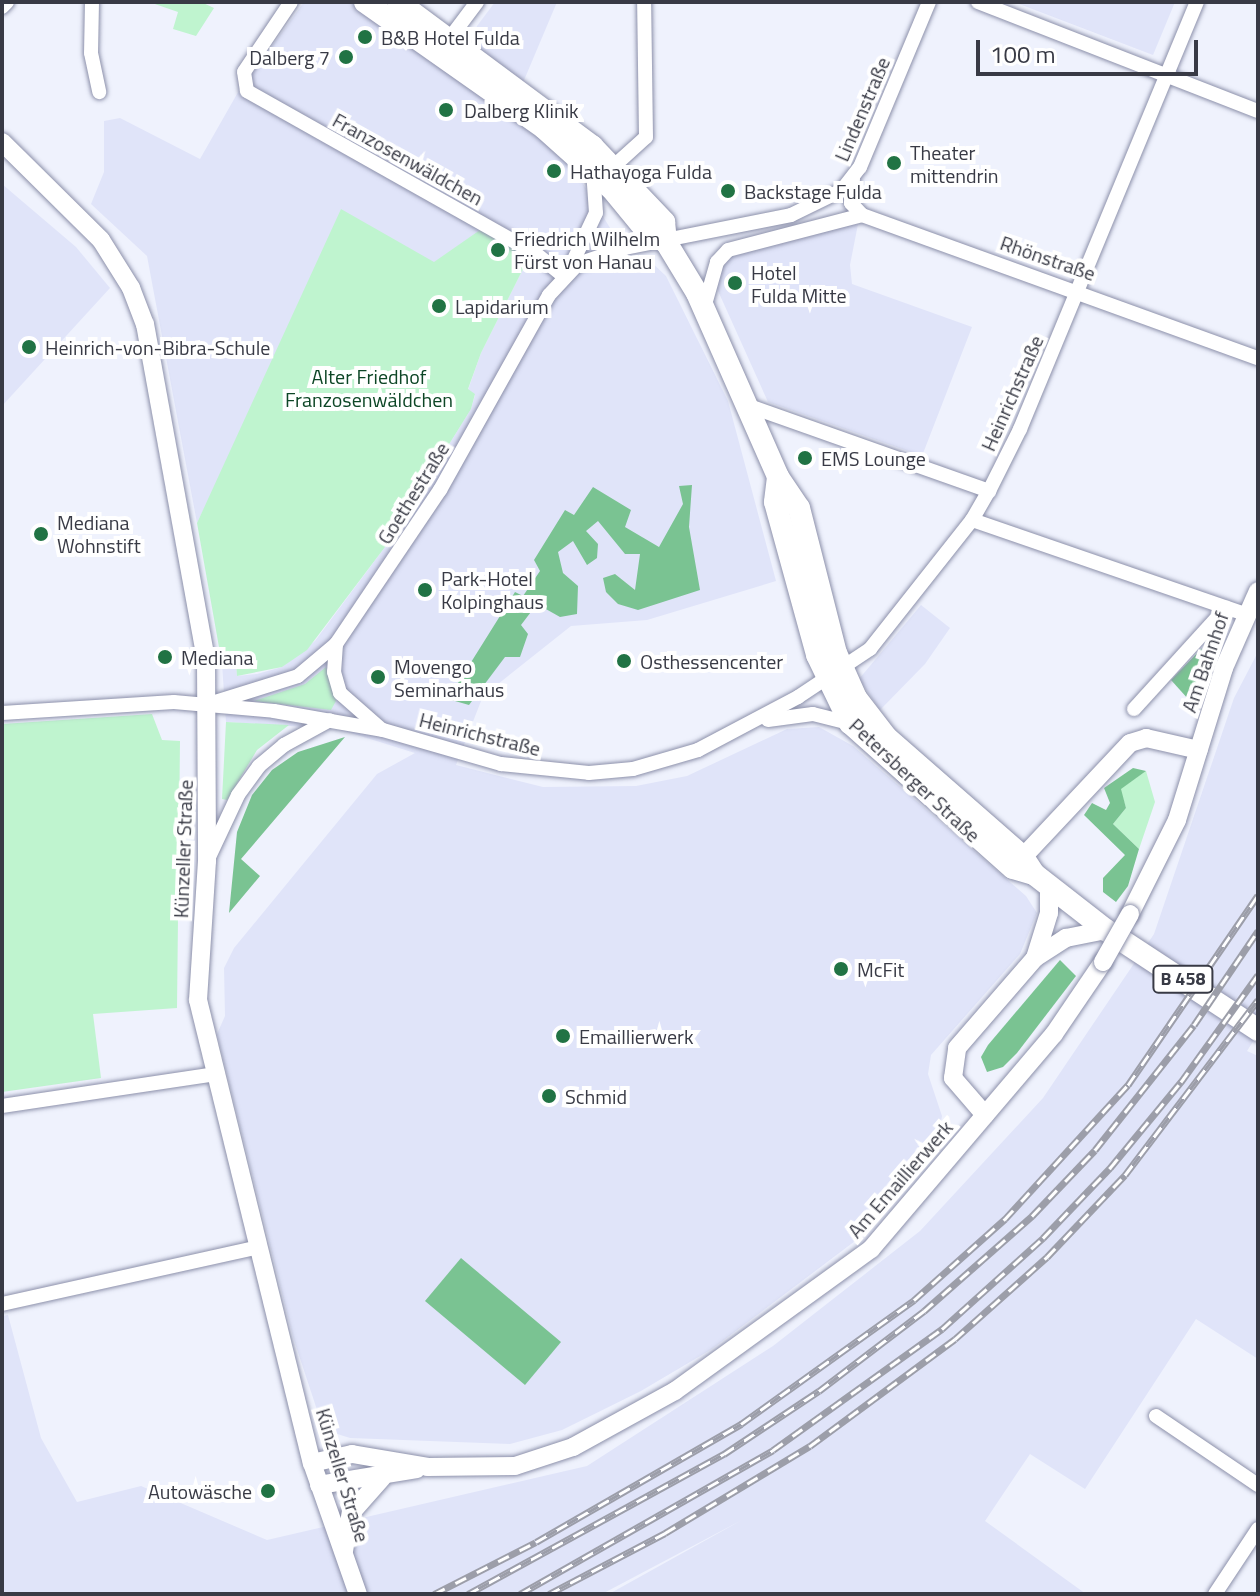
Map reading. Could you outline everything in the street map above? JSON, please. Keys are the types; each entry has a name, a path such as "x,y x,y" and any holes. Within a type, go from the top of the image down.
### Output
{"main road":[{"name":"B 458","path":"365,2 443,47 603,169 649,234 666,242"},
{"name":"B 458","path":"398,2 443,47"},
{"name":"Künzeller Straße","path":"2,142 93,230 137,301 195,583 208,705 207,861 198,1000 312,1463 358,1593"},
{"name":"Petersberger Straße","path":"666,242 704,309 778,477 775,502 850,723 957,822 1013,868 1035,873"},
{"name":"Am Bahnhof","path":"1199,750 1245,614 1258,591"},
{"name":"Petersberger Straße","path":"834,675 886,737 1035,873 1106,930 1258,1030"},
{"path":"1035,958 1049,913 1035,873 1130,743 1146,738 1199,750"},
{"name":"Am Emaillierwerk","path":"312,1463 352,1454 428,1467 503,1468 550,1456 675,1391 871,1249 1054,1034 1103,962 1177,820 1199,750"},
{"path":"985,1115 953,1078 955,1052 1035,958 1066,938 1106,930"},
{"name":"Am Emaillierwerk","path":"319,1485 382,1478 428,1467"},
{"path":"344,1554 351,1513 382,1478"}],"street":[{"path":"2,7 7,2"},
{"path":"92,2 91,53 99,92"},
{"name":"Franzosenwäldchen","path":"291,2 244,72 247,91 535,253 565,277"},
{"path":"443,47 477,2"},
{"path":"603,169 646,137 650,117 644,2"},
{"name":"Lindenstraße","path":"666,242 803,212 833,197 853,179 929,2"},
{"path":"978,2 1258,111"},
{"name":"Heinrichstraße","path":"208,705 330,720 383,730 501,764 589,773 673,758 756,722 834,675 870,649 972,520 989,491 1078,289 1197,2"},
{"name":"Goethestraße","path":"565,277 596,213 603,169"},
{"path":"704,309 717,262 728,250 862,215 851,203 853,179"},
{"name":"Rhönstraße","path":"862,215 1078,289 1258,358"},
{"name":"Goethestraße","path":"208,705 238,692 298,676 336,644 440,490 549,295 578,264 625,248 666,242"},
{"path":"749,406 989,491"},
{"path":"972,520 1245,614"},
{"name":"Am Bahnhof","path":"1134,709 1226,608"},
{"path":"336,644 334,672 340,693 383,730"},
{"path":"2,713 208,705"},
{"name":"Heinrichstraße","path":"756,722 813,714 850,723"},
{"path":"207,861 238,795 259,766 284,745 330,720"},
{"path":"2,1106 216,1074"},
{"path":"2,1304 260,1247"},
{"path":"1156,1416 1258,1485"},
{"path":"1215,1594 1258,1529"}],"shaded area":[{"path":"304,2 350,2 566,156 626,254 647,258 666,276 728,401 776,581 647,620 571,626 483,696 456,765 543,787 636,786 687,776 787,729 819,727 853,746 1026,896 1037,913 1020,954 931,1055 928,1074 942,1116 936,1149 855,1241 712,1349 641,1391 562,1430 510,1444 350,1438 331,1432 318,1413 293,1337 217,1034 225,1016 224,968 234,948 377,774 415,753 338,729 226,722 222,664 236,662 237,676 257,674 282,667 315,641 385,547 471,409 475,395 468,390 481,353 529,257 480,231 262,389 197,523 147,256 91,204 104,172 104,121 120,118 200,159 237,94"},
{"path":"495,2 557,2 522,85 473,43 477,26"},
{"path":"1014,2 1175,2 1153,55"},
{"name":"Heinrich-von-Bibra-Schule","path":"2,184 76,247 110,288 2,406"},
{"path":"858,224 850,265 852,284 972,327 922,456 768,402 714,282 729,258 805,233"},
{"path":"921,605 950,628 925,664 880,710 859,679"},
{"path":"1258,652 1258,1034 1247,1051 1258,1056 1258,1359 1196,1319 1085,1489 1030,1454 985,1521 1086,1594 609,1594 742,1520 602,1594 2,1594 2,1316 8,1315 41,1438 77,1502 141,1486 267,1540 587,1466 773,1346 920,1231 1043,1098 1154,934 1234,698"}],"green space":[{"path":"149,2 201,2 214,8 196,36 173,29 178,12"},
{"name":"Alter Friedhof Franzosenwäldchen","path":"341,209 434,262 480,230 529,257 481,353 468,389 475,394 471,409 385,547 307,650 282,667 237,676 236,663 222,664 197,523"},
{"path":"692,485 689,527 700,590 638,610 618,604 606,592 603,578 615,574 635,590 640,554 625,554 598,521 586,531 598,544 597,558 587,565 573,541 558,552 563,573 578,586 577,614 560,617 537,604 521,625 528,634 520,657 505,657 469,705 448,699 515,592 523,596 540,571 534,560 565,510 574,515 593,487 631,510 625,527 659,547 683,504 679,486"},
{"path":"1202,648 1196,686 1189,700 1171,680"},
{"path":"326,667 336,701 331,710 254,701 305,684"},
{"path":"152,714 162,740 180,741 177,1008 93,1014 101,1078 2,1092 2,724"},
{"path":"226,722 289,725 257,750 227,800 222,799"},
{"path":"345,737 241,859 260,876 229,913 237,832 252,795 272,770 298,752"},
{"path":"1133,768 1146,771 1121,789 1126,808 1113,824 1139,849 1128,886 1116,902 1103,892 1103,878 1125,855 1084,815 1092,803 1106,810 1110,803 1104,788"},
{"path":"1146,771 1155,802 1139,849 1113,824 1126,808 1120,789"},
{"path":"1060,960 1076,976 1017,1053 1003,1067 987,1072 981,1057 988,1045"},
{"path":"461,1258 561,1342 525,1385 425,1301"}],"railway":[{"path":"434,1594 536,1542 741,1424 914,1300 1005,1219 1128,1085 1258,895"},
{"path":"468,1594 724,1454 819,1391 924,1311 1032,1216 1095,1150 1194,1025 1258,931"},
{"path":"520,1594 773,1450 942,1329 1043,1238 1110,1168 1181,1082 1258,975"},
{"path":"549,1594 665,1533 810,1446 955,1339 1047,1257 1125,1175 1258,1000"}],"place":[{"name":"B&B Hotel Fulda","path":"365,37"},
{"name":"Dalberg 7","path":"346,57"},
{"name":"Dalberg Klinik","path":"446,110"},
{"name":"Theater mittendrin","path":"894,163"},
{"name":"Hathayoga Fulda","path":"554,171"},
{"name":"Backstage Fulda","path":"728,191"},
{"name":"Friedrich Wilhelm Fürst von Hanau","path":"498,250"},
{"name":"Hotel Fulda Mitte","path":"735,283"},
{"name":"Lapidarium","path":"439,306"},
{"name":"Heinrich-von-Bibra-Schule","path":"29,347"},
{"name":"EMS Lounge","path":"805,458"},
{"name":"Mediana Wohnstift","path":"41,534"},
{"name":"Park-Hotel Kolpinghaus","path":"425,590"},
{"name":"Mediana","path":"165,657"},
{"name":"Osthessencenter","path":"624,661"},
{"name":"Movengo Seminarhaus","path":"378,677"},
{"name":"McFit","path":"841,969"},
{"name":"Emaillierwerk","path":"563,1036"},
{"name":"Schmid","path":"549,1096"},
{"name":"Autowäsche","path":"268,1491"}]}
